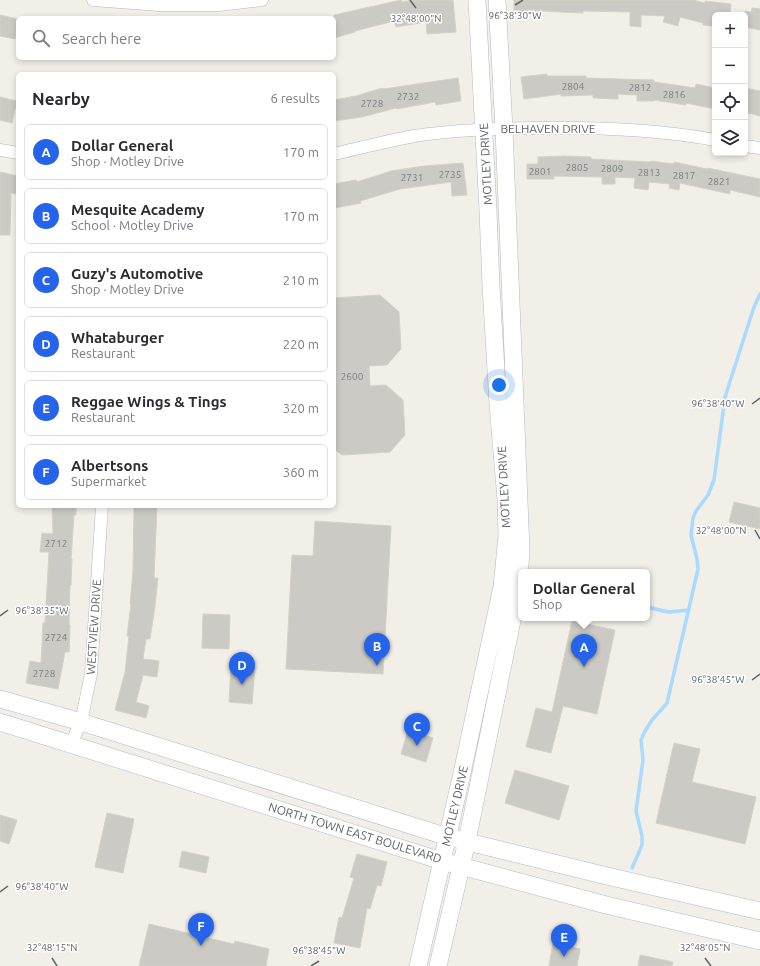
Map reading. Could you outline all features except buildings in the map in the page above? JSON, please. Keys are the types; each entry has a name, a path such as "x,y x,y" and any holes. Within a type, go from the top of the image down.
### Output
{"main road":[{"name":"MOTLEY DRIVE","path":"438,966 467,841 510,589 506,500 498,396 489,237 477,0"},
{"name":"MOTLEY DRIVE","path":"418,966 448,836 510,589 521,551 509,235 497,0"},
{"path":"489,237 509,235"},
{"name":"NORTH TOWN EAST BOULEVARD","path":"0,699 81,722 448,836 607,876 760,911"},
{"name":"NORTH TOWN EAST BOULEVARD","path":"0,722 442,861 462,865 606,905 760,942"},
{"path":"247,800 254,776"}],"street":[{"path":"93,0 159,5 212,5 262,0"},
{"name":"BELHAVEN DRIVE","path":"336,154 413,136 484,129 583,128 642,131 712,140"},
{"path":"748,146 760,148"},
{"path":"0,150 16,153"},
{"name":"WESTVIEW DRIVE","path":"71,744 81,722 91,674 102,508"}],"waterway":[{"path":"632,868 642,845 642,836 636,811 643,760 641,740 652,720 667,703 698,569 691,535 693,518 696,511 708,495 714,480 725,397 754,307 760,294"},
{"path":"650,608 668,612 689,610"}],"place":[{"name":"Mesquite Academy","path":"377,666"},
{"name":"Dollar General","path":"584,667"},
{"name":"Whataburger","path":"242,685"},
{"name":"Guzy's Automotive","path":"417,746"},
{"name":"Albertsons","path":"201,946"},
{"name":"Reggae Wings & Tings","path":"564,957"}]}
